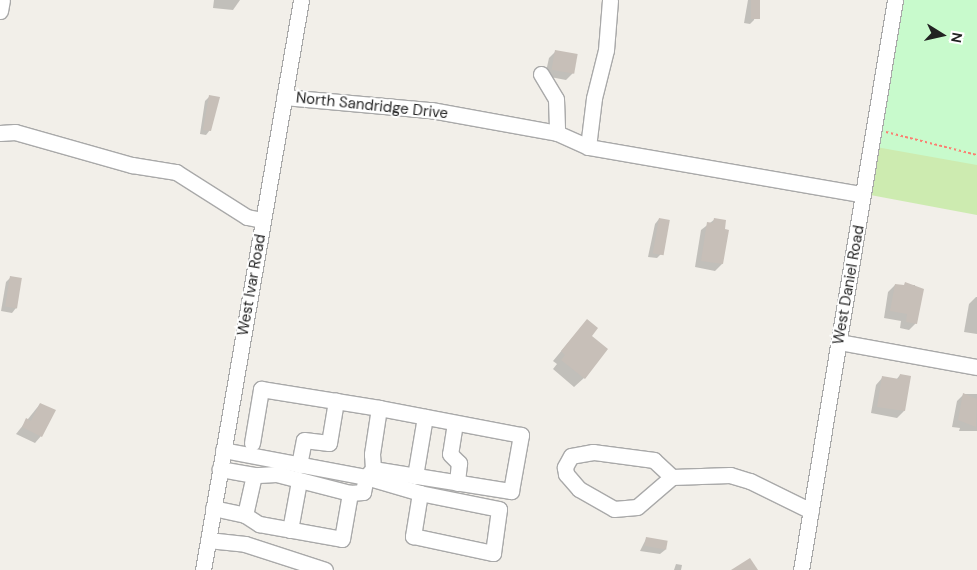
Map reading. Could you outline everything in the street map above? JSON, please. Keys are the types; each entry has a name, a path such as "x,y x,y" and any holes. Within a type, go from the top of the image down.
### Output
{"street":[{"path":"0,11 2,0"},
{"name":"West Ivar Road","path":"202,570 301,0"},
{"path":"588,147 594,98 606,50 610,0"},
{"name":"West Daniel Road","path":"801,570 863,203 860,194 894,0"},
{"path":"541,74 556,99 557,133"},
{"name":"North Sandridge Drive","path":"284,97 431,110 557,133 588,147 860,194"},
{"path":"0,133 15,132 132,165 176,172 247,217 263,220"},
{"path":"839,342 977,368"},
{"path":"223,450 299,465 415,476 511,492 521,435 379,408 234,385"},
{"path":"252,443 261,389"},
{"path":"299,465 304,440 329,443 336,401"},
{"path":"220,469 254,475 276,474 350,493 363,492 370,473 379,408"},
{"path":"415,476 425,417"},
{"path":"455,423 450,454 460,463 457,483"},
{"path":"672,477 654,460 593,452 571,456 565,467 566,474 579,489 614,510 637,507 672,477 730,475 750,481 811,512"},
{"path":"370,473 420,493 499,509 493,553 413,536 420,493"},
{"path":"245,515 254,475"},
{"path":"290,530 299,481"},
{"path":"213,508 245,515 259,524 342,539 350,493"},
{"path":"208,540 245,544 325,570"}],"path":[{"path":"872,129 977,155"}],"green space":[{"path":"899,0 977,0 977,215 865,194"},
{"path":"902,0 977,0 977,165 876,147"}],"building":[{"path":"751,0 760,0 760,19 751,19"},
{"path":"555,50 578,54 574,74 552,70"},
{"path":"209,95 220,97 211,131 203,130"},
{"path":"659,218 670,220 664,255 653,253"},
{"path":"714,218 726,220 725,229 729,230 723,264 701,261 707,222 713,223"},
{"path":"10,276 22,278 17,308 5,307"},
{"path":"905,282 924,289 917,324 906,322 907,314 890,311 895,284 904,285"},
{"path":"587,319 598,328 592,336 608,349 585,379 561,360 565,355 561,351"},
{"path":"900,374 911,376 905,411 877,407 882,376 899,379"},
{"path":"963,393 977,399 976,427 958,420"},
{"path":"40,403 56,410 42,437 22,427 26,418 31,421"},
{"path":"646,537 668,541 666,550 644,546"},
{"path":"750,558 758,570 731,570"}]}
